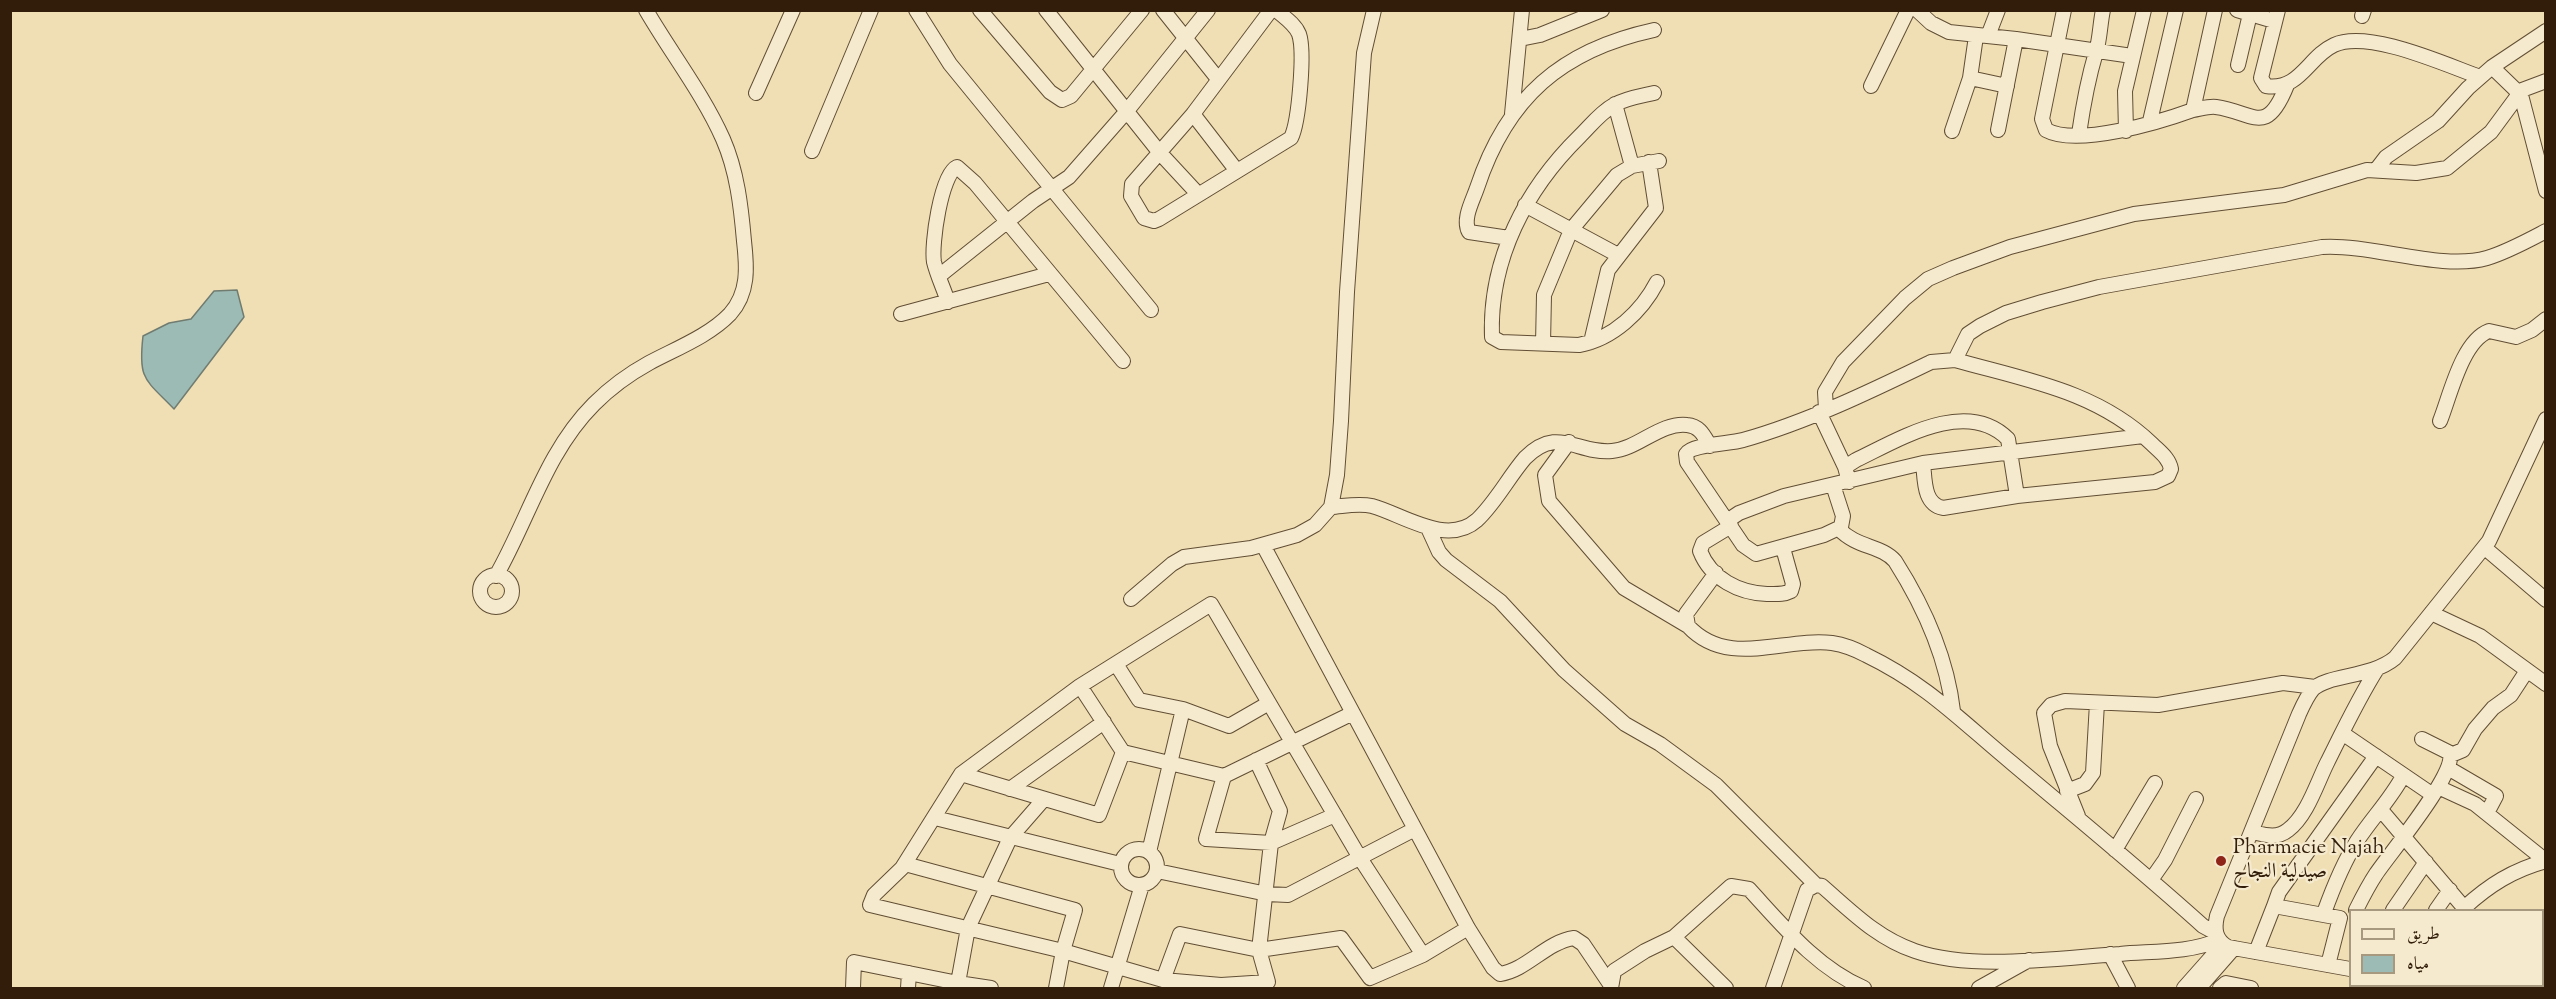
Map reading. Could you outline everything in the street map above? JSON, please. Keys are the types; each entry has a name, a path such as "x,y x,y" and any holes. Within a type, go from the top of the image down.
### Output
{"street":[{"path":"496,576 526,518 546,469 586,413 629,375 712,328 729,315 743,291 746,264 743,231 730,159 717,127 646,10"},
{"path":"756,93 793,10"},
{"path":"812,151 871,10"},
{"path":"916,10 950,64 1151,310"},
{"path":"980,10 1057,98 1062,100 1071,96 1142,10"},
{"path":"1046,10 1126,112 1198,194"},
{"path":"1162,10 1218,79"},
{"path":"939,276 1052,187 1069,177 1126,112 1208,10"},
{"path":"1274,10 1295,27 1301,45 1294,132 1281,146 1156,221 1144,218 1134,203 1130,189 1193,114 1218,79 1274,10"},
{"path":"1131,599 1184,557 1263,545 1297,535 1315,525 1331,507 1337,475 1341,421 1347,292 1364,54 1374,10"},
{"path":"1512,116 1522,10"},
{"path":"1520,39 1540,35 1602,10"},
{"path":"1871,86 1908,10"},
{"path":"1917,10 1931,23 1948,32 2016,39 2132,56"},
{"path":"1952,131 1982,36 1998,10"},
{"path":"2064,10 2042,123 2049,132 2103,135 2126,131 2193,110 2217,107 2257,118 2266,115 2279,105 2287,85"},
{"path":"2079,134 2090,67 2097,51 2103,10"},
{"path":"2126,131 2125,91 2144,10"},
{"path":"2151,122 2176,10"},
{"path":"2193,110 2215,10"},
{"path":"2238,65 2244,12 2276,16 2271,45 2261,78 2266,86 2287,85 2300,77 2334,45 2356,41 2386,46 2480,77"},
{"path":"1509,238 1469,232 1466,223 1479,181 1512,116 1534,89 1587,50 1622,37 1654,30"},
{"path":"2376,170 2386,157 2438,121 2492,67 2546,31"},
{"path":"1998,130 2016,39"},
{"path":"2492,67 2520,93 2546,191"},
{"path":"1970,78 2007,86"},
{"path":"1849,482 1823,410 1825,392 1843,362 1905,298 1928,279 1953,267 2010,248 2109,220 2160,210 2274,197 2304,191 2356,173 2376,170 2416,173 2447,168 2491,132 2520,93 2546,81"},
{"path":"1654,93 1615,104 1563,152 1525,206 1509,238 1493,298 1492,337 1496,342 1579,345 1591,342 1639,311 1657,282"},
{"path":"1615,104 1632,166"},
{"path":"1193,114 1237,171"},
{"path":"1543,344 1544,295 1571,230 1617,175 1632,166 1654,162 1656,208 1617,255 1603,283 1591,342"},
{"path":"948,302 939,276 933,245 944,188 952,170 957,167 965,172 1124,361"},
{"path":"1525,206 1617,255"},
{"path":"1955,360 1968,334 1980,326 2006,313 2099,287 2334,246 2474,261 2508,250 2546,231"},
{"path":"901,314 1049,274"},
{"path":"2440,421 2458,371 2480,336 2489,332 2516,337 2525,334 2546,319"},
{"path":"1839,529 1764,554 1752,553 1743,545 1686,458 1690,449 1764,434 1931,362 1955,360 2068,391 2114,413 2143,436 2170,465 2170,474 2163,479 1936,507 1926,492 1923,463"},
{"path":"2081,821 2067,791 2047,736 2044,713 2047,707 2057,702 2158,705 2283,683 2315,687 2377,669 2395,658 2485,548 2498,525 2546,419"},
{"path":"1845,467 1912,434 1948,420 1995,429 2008,439 2012,450 2017,496"},
{"path":"1331,507 1373,506 1428,528 1461,527 1472,524 1490,506 1508,478 1533,450 1547,443 1569,442 1593,450 1618,450 1661,431 1685,425 1701,431 1710,446"},
{"path":"1783,548 1793,584 1792,590 1788,593 1749,593 1736,590 1716,573 1702,556 1700,548 1739,513 1784,496 1923,463 2012,450 2143,436"},
{"path":"1569,442 1545,475 1549,501 1624,588 1708,640 1749,650 1813,643 1849,646 1916,681 2223,941 2256,952 2349,968"},
{"path":"1833,485 1843,516 1839,529"},
{"path":"1428,528 1439,552 1446,560 1500,601 1575,681 1625,724 1660,744 1716,784 1816,885 1822,886 1869,928 1898,945 1917,952 1960,960 2110,954 2190,948 2223,941"},
{"path":"1839,529 1848,538 1890,555 1895,561 1929,627 1942,662 1953,711"},
{"path":"1263,545 1468,928 1493,968 1500,974 1510,972 1562,939 1574,938 1583,944 1611,986"},
{"path":"2485,548 2546,600"},
{"path":"1688,626 1686,614 1716,573"},
{"path":"1256,760 1280,811 1271,843 1259,950 1268,982 1221,985 1163,980 1063,951 870,905 874,895 905,864 961,774 1080,686 1211,604 1360,858 1423,955"},
{"path":"2431,613 2480,636 2526,672 2546,684"},
{"path":"1116,664 1139,700 1183,709 1229,726 1269,703"},
{"path":"2253,832 2275,836 2288,830 2302,813 2377,669"},
{"path":"2357,909 2375,874 2436,791 2449,761 2462,751 2475,729 2498,703 2511,695 2526,672"},
{"path":"1080,686 1123,752 1224,776 1353,713"},
{"path":"2199,988 2223,941 2217,916 2299,714 2315,687"},
{"path":"2067,791 2085,784 2094,773 2097,703"},
{"path":"1149,852 1168,763 1183,709"},
{"path":"1011,789 1104,722"},
{"path":"2342,733 2403,776 2436,791 2468,800 2546,861"},
{"path":"2422,739 2496,796 2487,813"},
{"path":"961,774 1099,815 1123,752"},
{"path":"2256,952 2279,892 2376,756"},
{"path":"1224,776 1206,839 1271,843 1335,815"},
{"path":"2324,913 2333,888 2357,840 2381,810 2403,776"},
{"path":"2115,850 2155,783"},
{"path":"962,985 968,928 1010,838 1044,799"},
{"path":"2151,880 2165,860 2196,799"},
{"path":"2381,810 2465,909 2489,886 2506,876 2546,861"},
{"path":"934,818 1120,864"},
{"path":"1157,871 1267,894 1288,895 1415,829"},
{"path":"1140,849 1149,852 1157,864 1157,871 1148,883 1133,885 1125,880 1120,864 1124,855 1131,850 1140,849"},
{"path":"2394,909 2426,862"},
{"path":"905,864 987,888 1076,910 1063,951 1056,988"},
{"path":"1111,988 1142,885"},
{"path":"1611,986 1614,971 1619,966 1674,937 1721,894 1737,885 1749,889 1791,935 1817,959 1846,980 1864,988"},
{"path":"1773,988 1807,890 1816,885"},
{"path":"2437,909 2450,890"},
{"path":"2274,906 2345,917 2328,965"},
{"path":"1163,980 1180,934 1259,950 1341,938 1370,978 1423,955 1468,928"},
{"path":"1674,937 1726,988"},
{"path":"2184,988 2223,941"},
{"path":"2110,954 2128,988"},
{"path":"2544,955 2546,979"},
{"path":"1979,988 2030,959"},
{"path":"853,988 854,962 962,985 991,988"},
{"path":"908,988 909,973"},
{"path":"2220,988 2226,983 2251,988"}],"water":[{"path":"237,290 244,317 174,409 150,384 143,371 143,336 169,323 191,319 214,291"}],"place":[{"name":"Pharmacie Najah صيدلية النجاح","path":"2221,861"}]}
